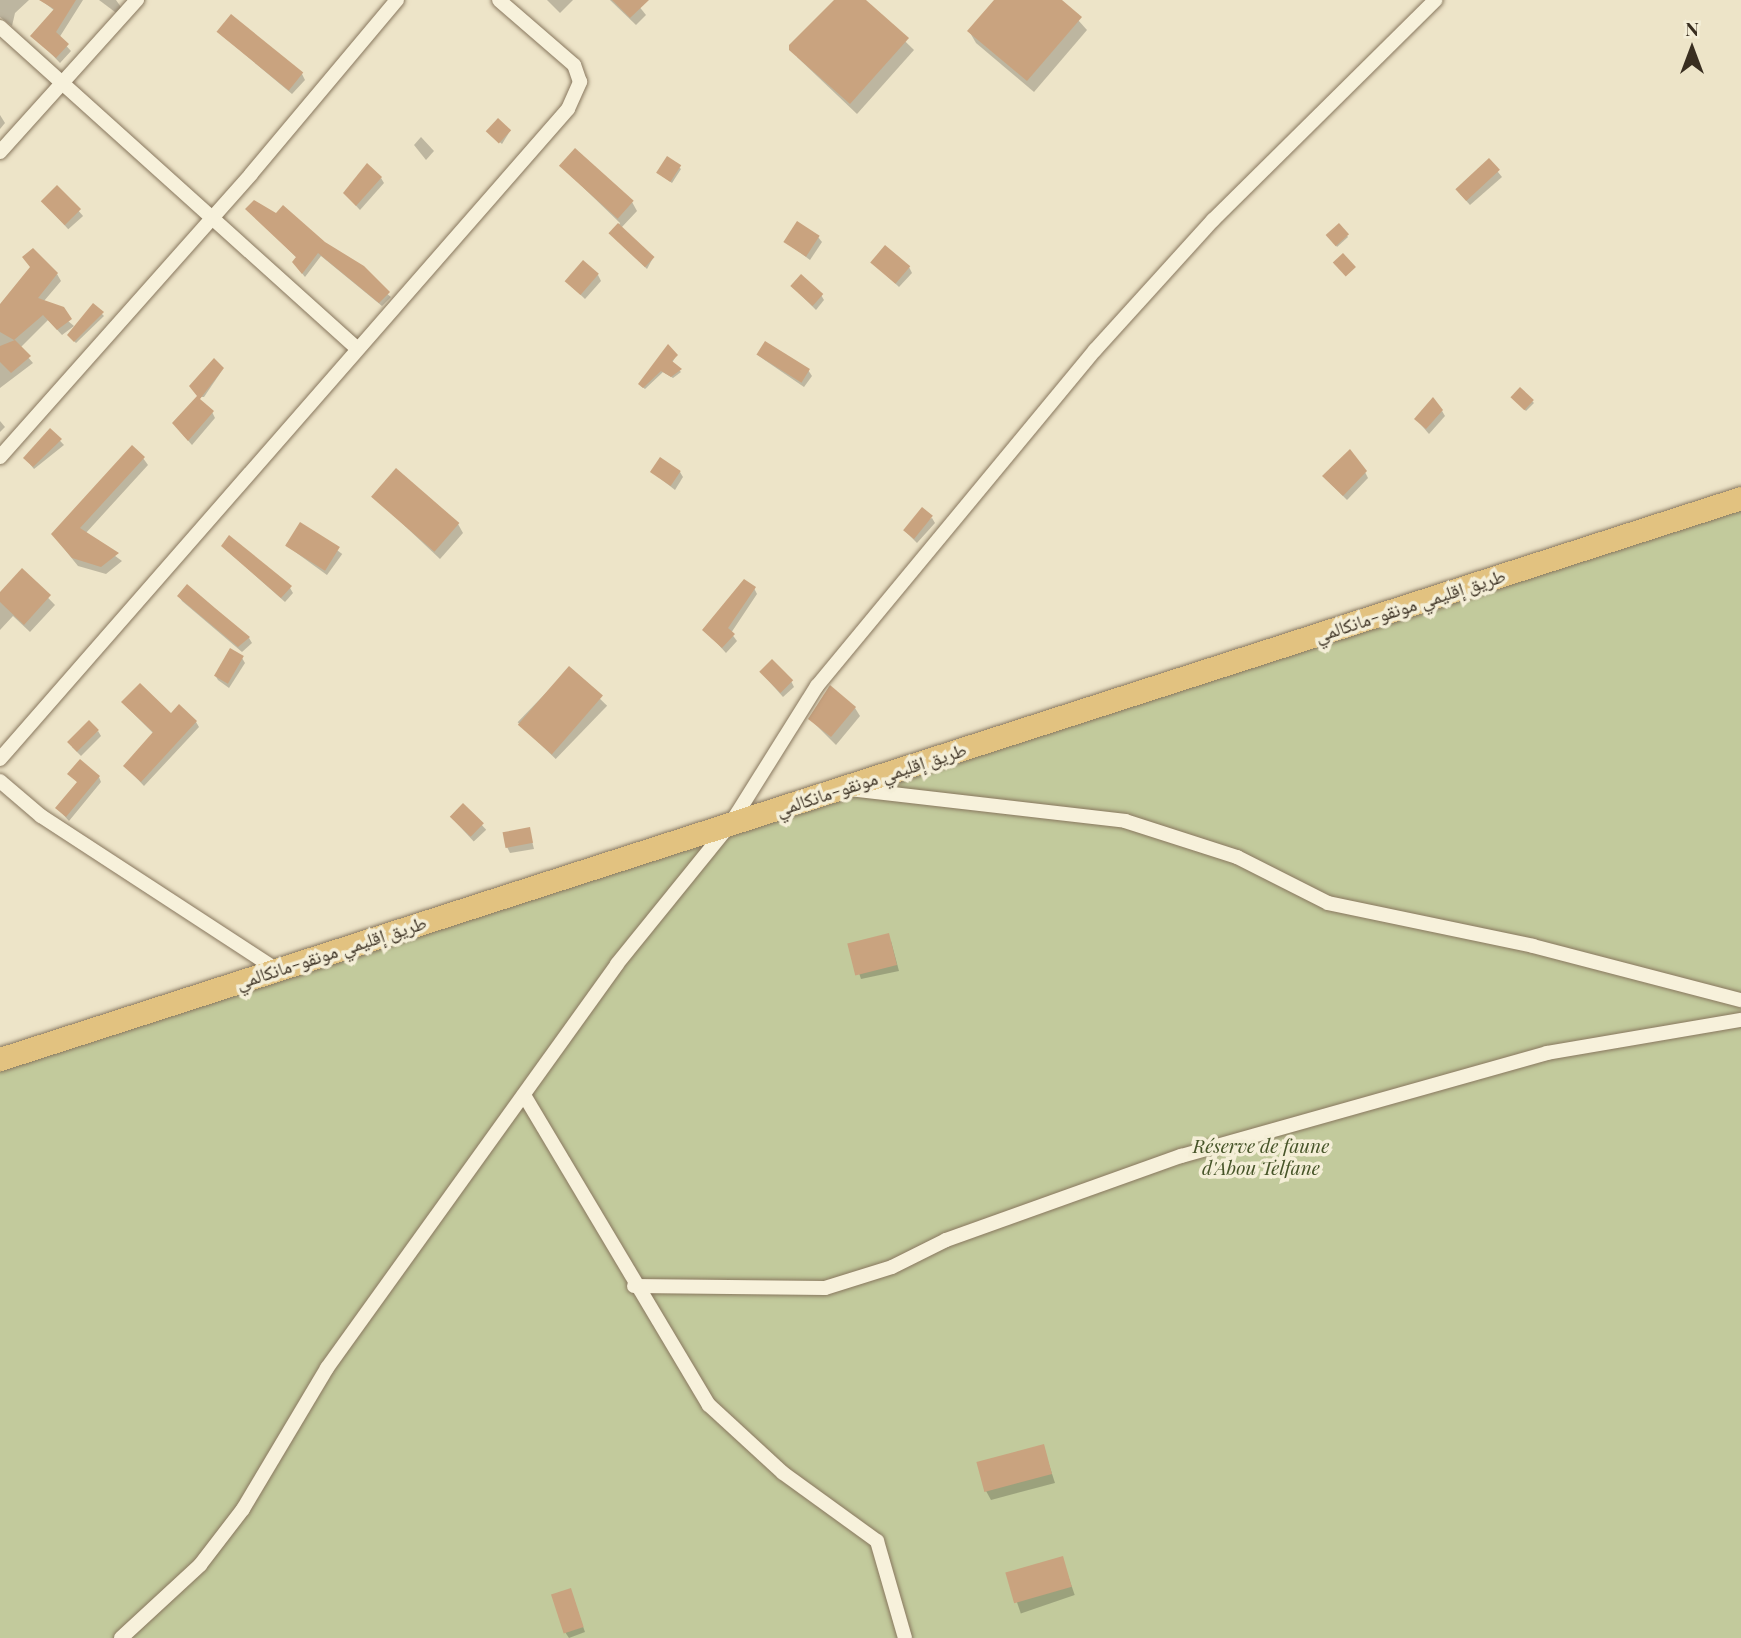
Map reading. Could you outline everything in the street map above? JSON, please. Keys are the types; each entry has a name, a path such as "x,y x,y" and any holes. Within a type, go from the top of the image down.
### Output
{"highway":[{"name":"طريق إقليمي مونقو-مانكالمي","path":"0,1059 1741,498"}],"street":[{"path":"0,152 137,0"},
{"path":"0,457 212,219 397,0"},
{"path":"0,759 356,348 568,109 579,90 580,76 574,65 499,0"},
{"path":"121,1638 200,1565 243,1509 327,1368 617,964 731,823 817,686 1096,350 1213,220 1435,0"},
{"path":"0,27 356,348"},
{"path":"0,781 41,816 277,970"},
{"path":"842,788 1125,821 1237,857 1328,903 1532,946 1741,1000"},
{"path":"634,1286 824,1288 892,1267 946,1240 1181,1156 1547,1053 1741,1020"},
{"path":"524,1095 634,1286 709,1405 783,1473 877,1541 905,1638"}],"green space":[{"name":"Réserve de faune d'Abou Telfane","path":"1741,498 1741,1638 0,1638 0,1059"}],"building":[{"path":"39,0 76,0 56,32 69,44 56,58 30,36 54,9"},
{"path":"612,0 649,0 630,18"},
{"path":"834,0 866,0 909,38 850,104 789,50 789,45"},
{"path":"994,0 1062,0 1082,17 1027,81 967,31"},
{"path":"231,14 303,73 289,90 217,32"},
{"path":"498,118 511,130 499,143 486,131"},
{"path":"575,148 634,201 618,219 559,166"},
{"path":"667,156 681,165 670,182 656,173"},
{"path":"1489,158 1500,170 1466,201 1455,189"},
{"path":"367,163 382,177 356,206 343,193"},
{"path":"57,185 81,209 65,225 41,201"},
{"path":"254,200 276,213 283,205 325,242 364,266 390,292 379,303 318,253 302,274 292,262 296,257 245,209"},
{"path":"797,221 820,236 806,257 783,242"},
{"path":"618,223 655,257 645,267 608,233"},
{"path":"1339,223 1349,234 1336,246 1326,235"},
{"path":"885,245 910,266 895,284 870,263"},
{"path":"33,248 58,273 38,298 64,307 72,319 57,330 43,315 14,340 0,332 0,304 30,267 22,257"},
{"path":"1343,253 1356,267 1346,276 1333,263"},
{"path":"583,260 599,274 580,295 565,281"},
{"path":"801,274 823,294 813,306 790,286"},
{"path":"93,303 104,312 74,342 67,335"},
{"path":"15,340 31,356 11,373 0,362 0,346"},
{"path":"765,341 810,369 801,383 757,355"},
{"path":"668,344 678,355 672,361 682,369 671,377 661,371 643,388 638,384"},
{"path":"214,358 224,368 200,399 214,411 188,441 172,423 197,396 189,386"},
{"path":"1520,387 1534,400 1524,410 1510,397"},
{"path":"1433,397 1443,410 1426,429 1414,419"},
{"path":"50,428 62,439 33,467 23,458"},
{"path":"132,445 145,457 80,528 119,553 101,567 72,558 51,534"},
{"path":"1350,449 1367,471 1343,496 1322,476"},
{"path":"660,457 681,471 671,486 650,472"},
{"path":"396,468 459,523 434,552 371,497"},
{"path":"922,507 933,516 914,539 903,530"},
{"path":"300,522 340,547 325,571 285,546"},
{"path":"229,535 292,586 281,598 221,546"},
{"path":"22,568 51,595 24,625 0,602 0,592"},
{"path":"744,579 756,587 728,628 735,634 722,648 702,630"},
{"path":"187,584 250,637 238,647 177,596"},
{"path":"230,648 244,656 228,684 214,676"},
{"path":"772,659 793,680 780,693 759,672"},
{"path":"569,666 603,696 552,754 518,725"},
{"path":"140,683 171,713 179,704 197,721 141,782 123,766 153,732 121,702"},
{"path":"830,685 856,707 831,737 808,719"},
{"path":"89,720 99,730 77,752 67,742"},
{"path":"80,759 100,776 66,817 55,808 77,782 67,774"},
{"path":"463,803 484,823 471,837 450,817"},
{"path":"530,827 533,843 506,848 503,832"},
{"path":"889,933 897,965 855,975 847,943"},
{"path":"1044,1444 1052,1474 984,1492 976,1462"},
{"path":"1063,1556 1072,1587 1014,1603 1005,1573"},
{"path":"571,1588 584,1627 564,1633 551,1594"}]}
